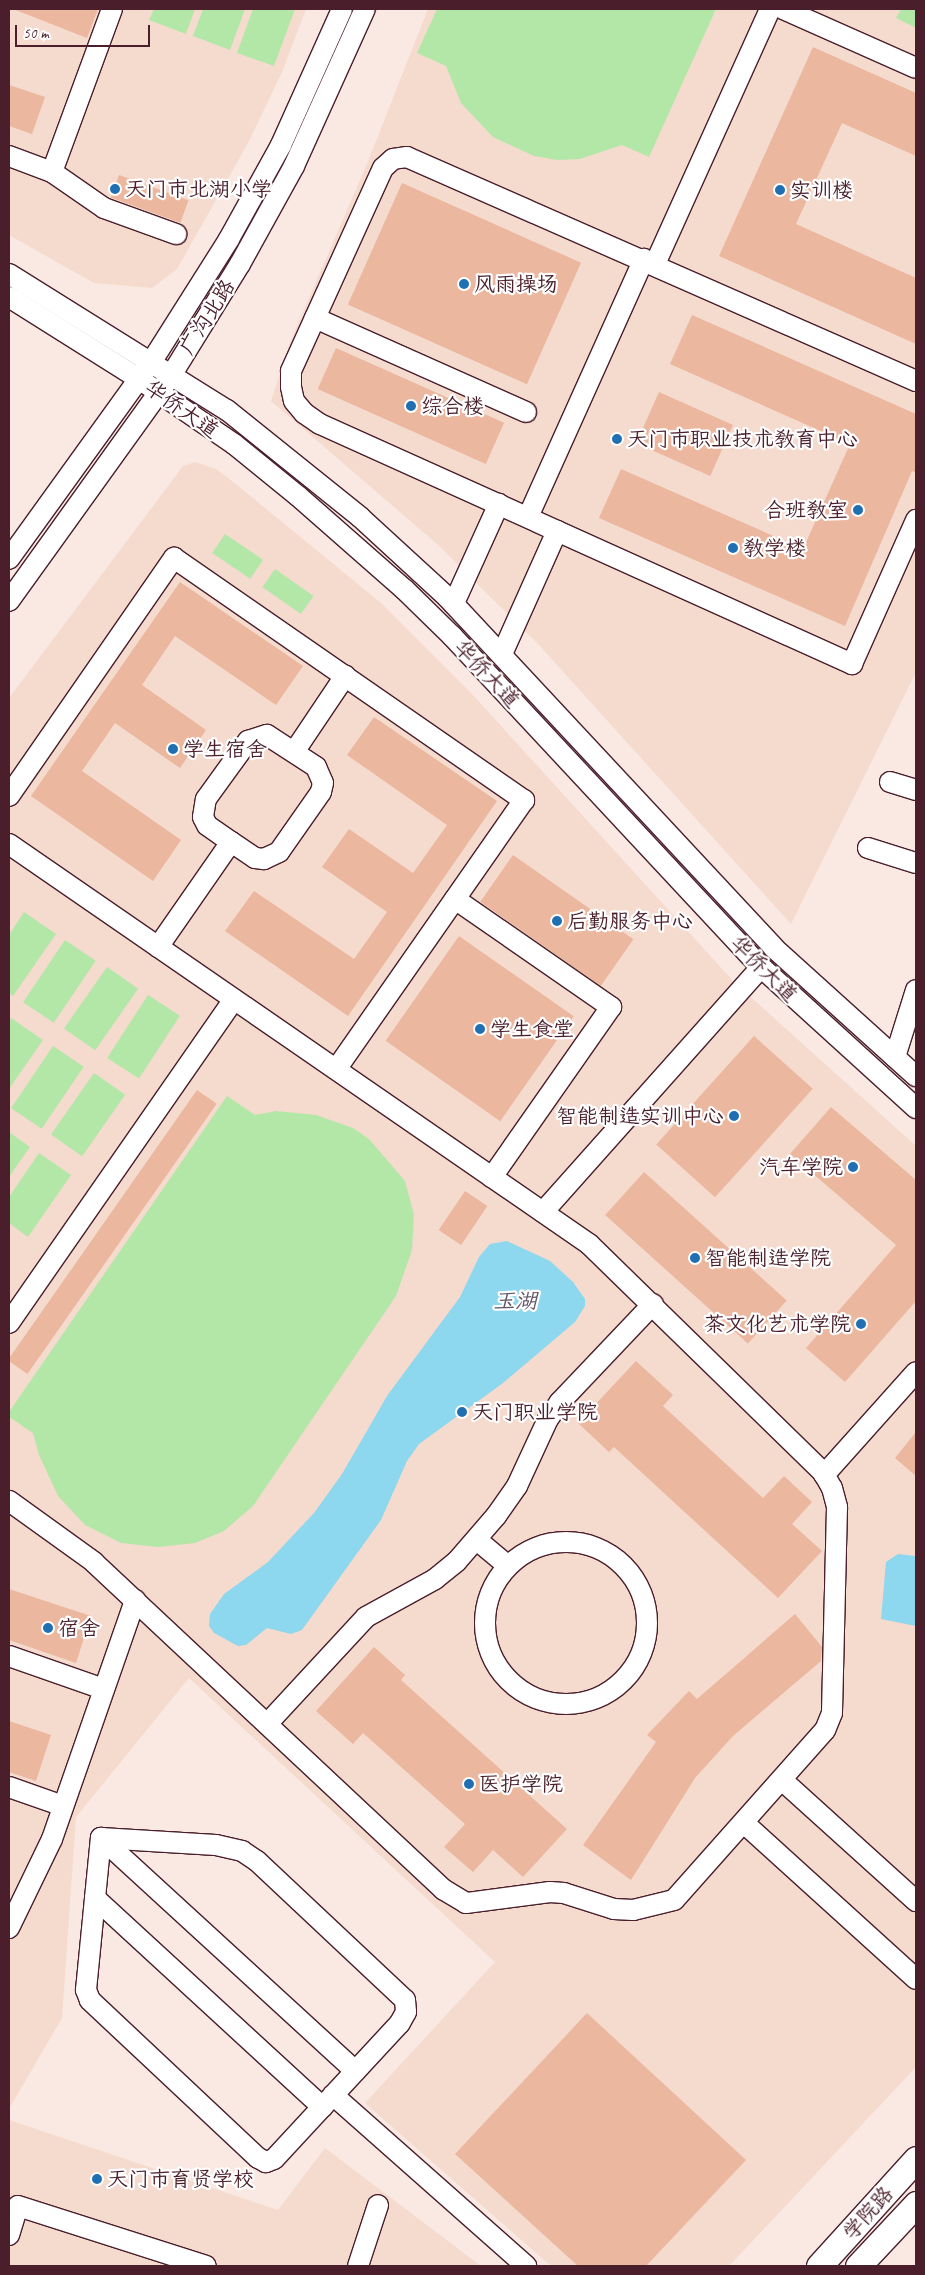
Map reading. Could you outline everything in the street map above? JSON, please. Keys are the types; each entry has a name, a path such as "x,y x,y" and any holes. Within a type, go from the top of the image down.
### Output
{"main road":[{"name":"学院路","path":"819,2266 916,2159"},
{"name":"学院路","path":"858,2266 916,2204"}],"street":[{"path":"52,172 112,9"},
{"name":"广沟北路","path":"9,559 152,361 262,181 342,9"},
{"name":"广沟北路","path":"9,601 172,374 294,166 365,9"},
{"path":"528,517 770,9"},
{"path":"783,9 916,68"},
{"path":"9,156 52,172 104,208 176,234"},
{"path":"916,381 650,261 407,157 393,159 383,168 291,370 294,401 304,412 320,424 852,664 916,520"},
{"name":"华侨大道","path":"9,274 172,374 285,455 360,516 454,603 773,947 916,1076"},
{"name":"华侨大道","path":"9,297 159,392 234,444 298,496 405,590 452,636 761,967 916,1108"},
{"path":"315,318 526,412"},
{"path":"454,603 499,504"},
{"path":"502,654 557,531"},
{"path":"9,796 174,558 524,800 336,1069"},
{"path":"294,752 344,676"},
{"path":"267,735 294,752 321,774 321,792 272,856 255,858 207,825 203,817 206,799 248,741 267,735"},
{"path":"890,782 916,790"},
{"path":"158,947 231,842"},
{"path":"9,844 589,1244 653,1304 824,1475 832,1488 837,1507 832,1713 826,1730 686,1890 674,1900 656,1906 614,1909 564,1892 550,1892 466,1903 444,1890 75,1546 9,1501"},
{"path":"868,848 916,862"},
{"path":"455,899 611,1007 492,1177"},
{"path":"543,1212 761,967"},
{"path":"895,1057 916,990"},
{"path":"9,1324 234,999"},
{"path":"267,1724 351,1630 380,1608 435,1579 477,1540 517,1486 548,1419 560,1402 653,1304"},
{"path":"824,1475 916,1372"},
{"path":"477,1540 508,1566"},
{"path":"582,1544 608,1553 628,1570 642,1593 648,1619 645,1646 634,1670 615,1689 582,1703 564,1705 537,1700 514,1686 496,1666 486,1641 485,1614 490,1596 508,1566 530,1550 547,1545 582,1544"},
{"path":"11,1918 52,1839 135,1600"},
{"path":"9,1656 103,1689"},
{"path":"782,1780 916,1901"},
{"path":"9,1787 63,1806"},
{"path":"744,1823 916,1979"},
{"path":"101,1838 216,1845 242,1851 257,1861 405,2000 406,2012 400,2023 274,2159 266,2162 258,2158 90,2000 86,1990 101,1838"},
{"path":"101,1838 355,2071"},
{"path":"95,1898 328,2101 526,2266"},
{"path":"358,2266 378,2205"},
{"path":"9,2235 18,2206 206,2266"}],"shaded area":[{"name":"天门市北湖小学","path":"9,9 306,9 282,72 248,143 177,269 152,288 94,283 9,235"},
{"name":"天门市职业技术教育中心","path":"428,9 916,9 916,672 791,924 539,645 437,544 271,401 291,340 367,164"},
{"name":"天门职业学院","path":"195,462 216,469 381,603 471,693 734,982 916,1146 916,2067 729,2266 551,2266 365,2103 495,1962 189,1678 76,1817 62,2018 9,2109 9,698 183,466"},
{"name":"天门市育贤学校","path":"9,2120 278,2210 325,2148 481,2266 9,2266"}],"green space":[{"path":"154,9 195,9 186,34 149,20"},
{"path":"203,9 245,9 230,50 193,36"},
{"path":"253,9 295,9 274,66 237,53"},
{"path":"437,9 716,9 649,157 622,145 580,159 557,160 534,156 493,137 461,103 446,66 417,53"},
{"path":"901,9 916,9 916,28 896,18"},
{"path":"225,534 263,560 250,579 212,553"},
{"path":"275,569 314,596 301,614 262,587"},
{"path":"24,912 56,934 13,996 9,993 9,935"},
{"path":"65,940 96,961 54,1023 23,1002"},
{"path":"107,967 138,989 95,1050 64,1028"},
{"path":"148,995 180,1016 139,1079 107,1058"},
{"path":"11,1018 43,1040 9,1089 9,1022"},
{"path":"53,1046 84,1067 42,1129 11,1108"},
{"path":"94,1073 125,1095 82,1156 51,1134"},
{"path":"227,1096 255,1115 276,1111 316,1115 353,1128 369,1139 405,1181 414,1215 412,1250 396,1296 253,1506 224,1531 195,1543 158,1547 121,1543 85,1525 58,1496 39,1455 33,1433 9,1417 9,1412"},
{"path":"9,1132 30,1147 9,1177"},
{"path":"39,1153 71,1175 28,1237 9,1223 9,1197"}],"water":[{"name":"玉湖","path":"507,1241 550,1261 573,1282 585,1299 585,1306 575,1322 503,1383 419,1444 407,1461 381,1520 302,1630 291,1634 267,1628 246,1645 238,1646 214,1633 209,1626 210,1614 224,1594 268,1562 314,1513 342,1474 387,1396 460,1297 479,1257 490,1244"},
{"path":"898,1554 916,1556 916,1626 881,1619 886,1562"}],"building":[{"path":"13,9 98,9 87,38"},
{"name":"实训楼","path":"813,47 916,93 916,156 842,123 796,224 916,278 916,344 719,256"},
{"path":"9,85 45,97 32,134 9,126"},
{"path":"119,175 189,200 180,223 111,198"},
{"name":"风雨操场","path":"402,183 581,263 527,384 348,305"},
{"path":"692,315 916,414 916,473 912,471 845,626 599,518 621,469 803,549 850,444 670,364"},
{"name":"综合楼","path":"336,348 504,423 486,464 318,389"},
{"path":"659,392 733,425 710,476 636,443"},
{"name":"学生宿舍","path":"180,582 303,666 276,705 175,636 142,685 206,730 180,768 115,723 82,771 181,840 153,881 31,796"},
{"path":"374,717 497,801 348,1016 225,931 254,891 354,959 387,912 322,867 349,829 413,873 447,825 347,755"},
{"name":"后勤服务中心","path":"513,855 633,939 601,986 480,902"},
{"name":"学生食堂","path":"459,936 574,1016 500,1121 386,1041"},
{"name":"智能制造实训中心","path":"754,1036 813,1089 715,1197 656,1144"},
{"path":"197,1090 217,1104 27,1374 9,1361 9,1358"},
{"path":"831,1107 916,1180 916,1301 845,1382 806,1348 896,1245 790,1154"},
{"name":"智能制造学院","path":"644,1172 787,1300 748,1344 605,1215"},
{"path":"465,1191 487,1206 461,1245 439,1230"},
{"path":"636,1361 673,1395 663,1406 763,1498 784,1476 812,1502 792,1524 822,1551 778,1598 614,1447 609,1452 578,1423"},
{"path":"916,1432 916,1476 895,1458"},
{"name":"宿舍","path":"9,1589 91,1616 76,1663 9,1640"},
{"path":"795,1614 822,1647 821,1661 733,1736 695,1778 631,1880 583,1845 656,1742 647,1735 689,1691 697,1699"},
{"name":"医护学院","path":"374,1647 405,1675 401,1680 567,1829 523,1877 493,1850 473,1872 444,1847 465,1824 363,1733 353,1744 316,1711"},
{"path":"9,1721 51,1735 36,1781 9,1772"},
{"path":"587,2013 746,2160 646,2266 578,2266 455,2154"}],"place":[{"name":"天门市北湖小学","path":"115,189"},
{"name":"实训楼","path":"780,190"},
{"name":"风雨操场","path":"464,284"},
{"name":"综合楼","path":"411,406"},
{"name":"天门市职业技术教育中心","path":"617,439"},
{"name":"合班教室","path":"858,510"},
{"name":"教学楼","path":"733,548"},
{"name":"学生宿舍","path":"173,749"},
{"name":"后勤服务中心","path":"557,921"},
{"name":"学生食堂","path":"480,1029"},
{"name":"智能制造实训中心","path":"734,1116"},
{"name":"汽车学院","path":"853,1167"},
{"name":"智能制造学院","path":"695,1258"},
{"name":"茶文化艺术学院","path":"861,1324"},
{"name":"天门职业学院","path":"462,1412"},
{"name":"宿舍","path":"48,1628"},
{"name":"医护学院","path":"469,1784"},
{"name":"天门市育贤学校","path":"97,2179"}]}
